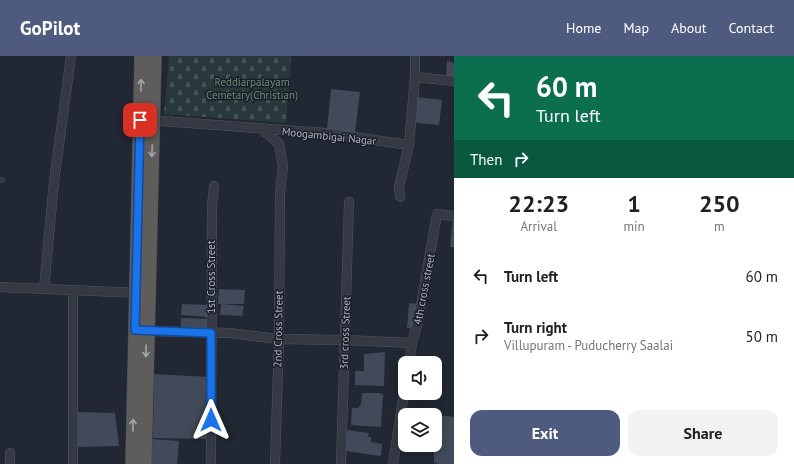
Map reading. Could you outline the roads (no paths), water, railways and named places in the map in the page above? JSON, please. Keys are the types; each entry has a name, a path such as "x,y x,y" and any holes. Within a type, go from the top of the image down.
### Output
{"highway":[{"path":"142,56 147,120"},
{"path":"133,464 141,330 147,120 154,56"},
{"path":"141,330 144,464"}],"street":[{"path":"44,289 54,182 71,56"},
{"path":"400,197 400,187 409,145 415,77 415,56"},
{"path":"415,77 454,81"},
{"name":"Moogambigai Nagar","path":"147,120 325,133 409,145"},
{"name":"2nd Cross Street","path":"262,129 279,144 283,166 280,193 279,339 275,464"},
{"name":"1st Cross Street","path":"210,464 212,206 214,186"},
{"name":"3rd cross Street","path":"341,464 349,202"},
{"name":"4th cross street","path":"410,356 418,322 438,214 454,216"},
{"path":"0,287 142,293"},
{"path":"73,290 73,464"},
{"path":"141,330 230,333 279,339 412,343"},
{"path":"393,464 403,400"},
{"path":"10,453 10,464"}],"park label":[{"name":"Reddiarpalayam Cemetary(Christian)","path":"252,88"}]}
